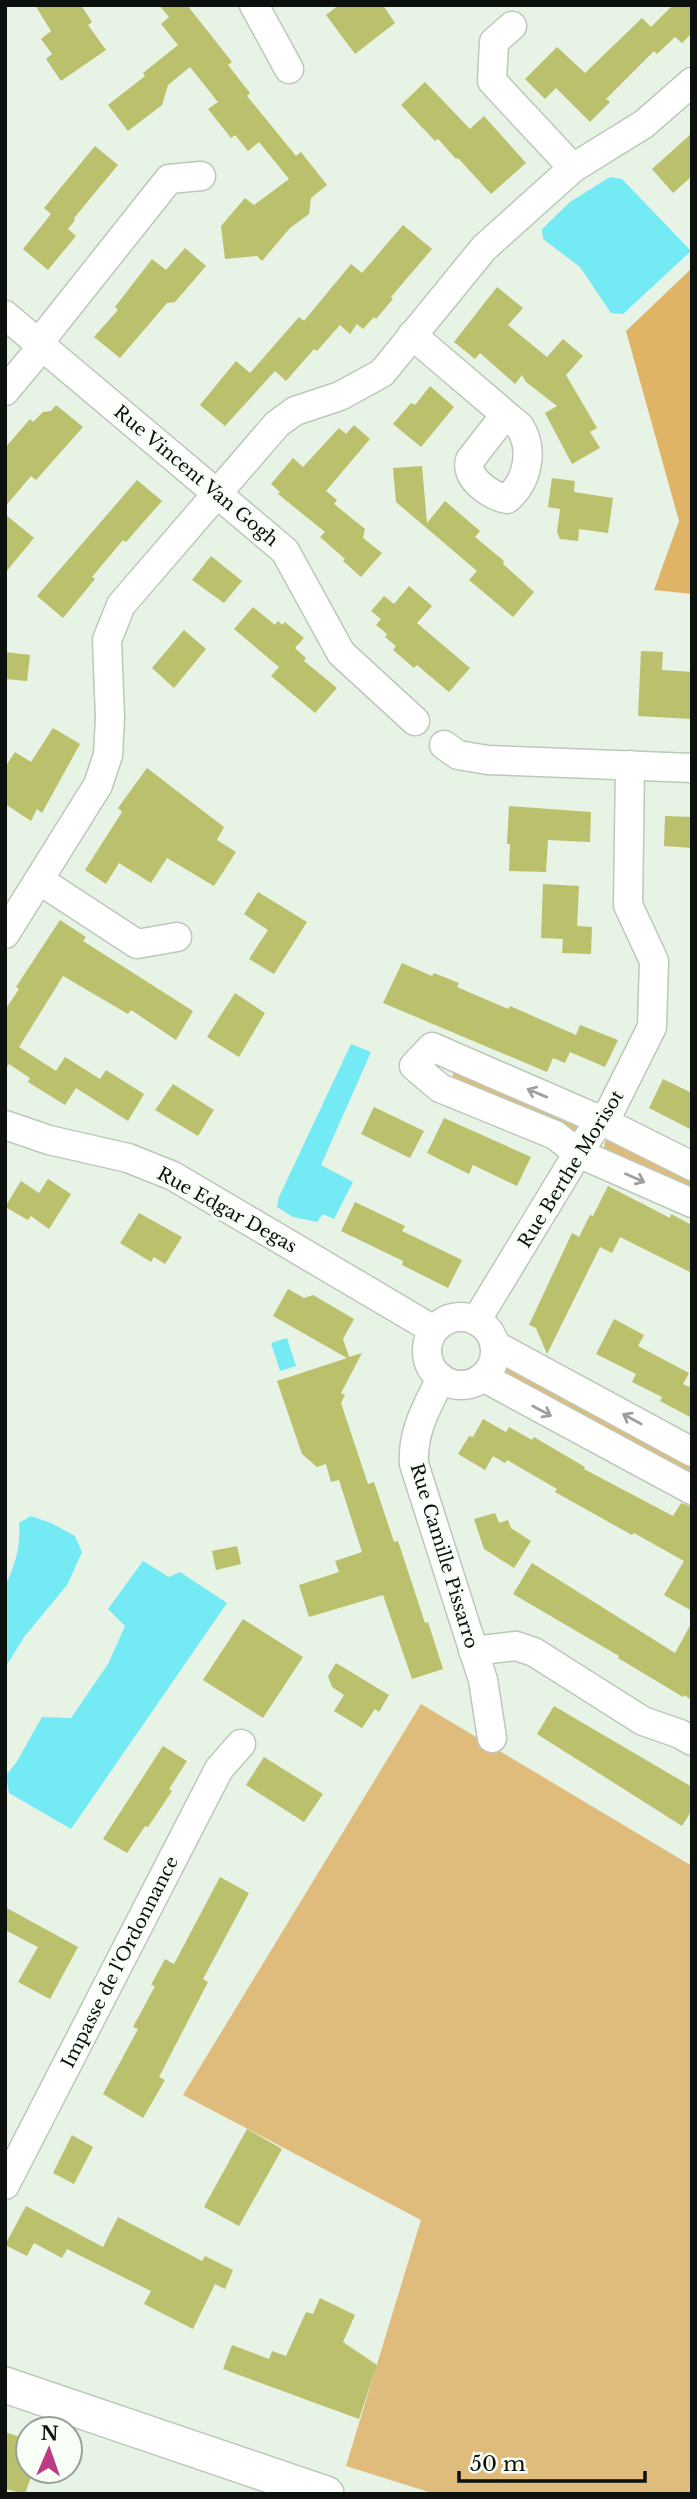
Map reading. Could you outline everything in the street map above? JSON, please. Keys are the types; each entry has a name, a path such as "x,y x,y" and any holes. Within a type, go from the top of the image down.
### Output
{"main road":[{"path":"5,2385 326,2494"}],"street":[{"path":"254,5 289,69"},
{"path":"512,26 494,42 492,81 573,169"},
{"path":"5,934 98,785 108,755 110,718 107,640 121,606 277,424 295,411 341,396 382,373 484,248 573,169 644,124 692,82"},
{"path":"5,391 36,355 45,335 169,179 201,176"},
{"name":"Rue Vincent Van Gogh","path":"5,315 285,551 341,653 415,721"},
{"path":"412,335 505,415"},
{"path":"444,745 458,755 488,760 692,768"},
{"name":"Rue Berthe Morisot","path":"476,1321 578,1153 600,1119 610,1111 652,1027 654,961 628,905 630,765"},
{"path":"39,880 137,944 177,937"},
{"path":"692,1166 613,1128 600,1119 432,1047 414,1066 440,1088 555,1135 578,1153 692,1203"},
{"name":"Rue Edgar Degas","path":"5,1125 49,1140 128,1158 173,1177 435,1330"},
{"path":"463,1317 476,1321 491,1335 495,1345 491,1368 483,1377 473,1382 451,1383 441,1378 429,1361 429,1339 435,1330 452,1318 463,1317"},
{"path":"495,1345 692,1452"},
{"path":"483,1377 692,1490"},
{"name":"Rue Camille Pissarro","path":"441,1378 416,1430 413,1445 414,1464 483,1680 492,1738"},
{"path":"473,1651 516,1646 534,1652 643,1721 692,1741"},
{"name":"Impasse de l'Ordonnance","path":"5,2185 219,1769 241,1744"}],"shaded area":[{"path":"692,268 692,594 654,590 679,521 626,331"},
{"path":"455,1070 580,1123 579,1127 573,1131 453,1081"},
{"path":"612,1138 692,1175 692,1194 604,1149 605,1141"},
{"path":"509,1365 692,1461 692,1480 501,1371"},
{"path":"421,1704 692,1866 692,2494 435,2494 346,2466 421,2220 183,2095"}],"water":[{"path":"610,177 622,179 691,251 623,314 611,313 580,267 543,239 542,229 570,202"},
{"path":"351,1044 371,1052 321,1165 353,1182 334,1219 323,1214 317,1222 293,1217 277,1207 279,1197"},
{"path":"287,1338 296,1366 280,1371 271,1343"},
{"path":"31,1516 75,1536 82,1552 67,1585 24,1637 5,1668 5,1582 17,1552 19,1523"},
{"path":"143,1561 169,1577 180,1572 227,1603 71,1829 9,1793 6,1775 16,1763 42,1717 71,1718 108,1664 125,1626 108,1609"}],"building":[{"path":"35,5 81,5 92,22 88,25 106,50 61,81 46,59 52,54 41,39 51,31"},
{"path":"159,5 187,5 232,62 228,65 250,93 247,96 296,156 301,152 327,185 311,198 309,214 290,228 262,261 257,256 225,259 221,226 245,198 254,205 289,179 259,142 248,151 235,135 231,138 208,109 218,102 190,67 168,85 162,105 128,131 108,105 178,45 161,24 169,17"},
{"path":"339,5 383,5 395,23 355,54 326,15"},
{"path":"673,5 692,5 692,33 682,43 675,37 657,54 654,51 606,99 610,102 590,122 556,88 545,99 525,79 557,47 585,73 642,18 651,27"},
{"path":"425,82 470,129 484,116 526,163 491,194 458,158 456,159 438,139 435,141 401,105"},
{"path":"692,133 692,176 673,193 652,169"},
{"path":"95,146 118,165 74,218 68,229 76,236 48,270 23,249 51,214 44,208"},
{"path":"403,225 432,249 376,319 374,317 363,329 357,324 350,334 340,325 286,381 275,371 225,426 200,405 236,361 250,373 299,317 304,321 351,264 362,273"},
{"path":"185,248 206,266 175,302 167,303 120,358 94,337 118,310 115,307 152,259 166,270"},
{"path":"497,287 523,308 508,325 547,357 563,339 583,356 566,375 597,428 590,432 600,448 572,464 545,413 557,406 526,382 522,375 515,384 480,353 475,359 454,342"},
{"path":"430,386 454,407 421,447 393,424 411,403 415,405"},
{"path":"56,405 83,427 36,480 31,476 5,507 5,448 30,419 33,422"},
{"path":"354,425 370,439 326,491 337,500 334,504 365,529 363,538 382,553 361,577 320,537 325,532 278,494 280,492 271,484 293,458 303,467 339,428 346,434"},
{"path":"422,466 427,523 445,501 480,531 475,537 504,561 503,564 534,592 513,617 469,580 477,571 396,502 393,468"},
{"path":"552,478 575,481 574,492 613,498 608,533 579,529 578,541 560,539 557,532 560,509 548,507"},
{"path":"137,480 162,501 126,542 123,540 63,618 37,596"},
{"path":"5,514 34,538 5,573"},
{"path":"211,556 242,581 224,603 192,580"},
{"path":"409,586 432,606 417,623 470,668 449,692 417,665 414,668 393,650 396,646 376,625 381,619 371,611 384,596 394,604"},
{"path":"253,607 275,625 278,621 282,625 285,622 304,638 295,648 306,658 304,661 337,688 315,713 271,676 279,667 234,629"},
{"path":"184,630 206,649 174,688 152,668"},
{"path":"641,651 663,652 662,670 692,672 692,719 638,716"},
{"path":"5,652 30,655 27,681 5,679"},
{"path":"53,728 80,744 42,813 37,809 31,821 5,804 5,767 15,752 31,762"},
{"path":"147,768 224,827 217,840 236,852 214,886 167,858 151,883 119,863 106,884 85,870 122,812 118,808"},
{"path":"509,806 591,812 590,842 548,840 546,872 509,871"},
{"path":"665,816 692,817 692,848 664,846"},
{"path":"543,884 579,886 577,926 592,927 591,954 562,953 563,939 541,938"},
{"path":"258,892 307,922 274,974 249,959 268,930 244,914"},
{"path":"60,920 86,937 83,941 193,1011 176,1040 131,1010 128,1014 63,976 19,1047 56,1071 65,1057 100,1079 106,1070 144,1094 128,1121 76,1088 65,1105 28,1082 30,1078 9,1064 5,1069 5,1010 19,989 16,987"},
{"path":"402,963 432,976 434,973 459,983 457,987 508,1009 510,1006 576,1035 580,1025 618,1040 605,1067 570,1052 565,1063 553,1058 547,1072 383,1003"},
{"path":"235,993 265,1013 239,1057 207,1037"},
{"path":"663,1079 692,1093 692,1130 649,1108"},
{"path":"173,1084 214,1110 198,1136 155,1110"},
{"path":"374,1107 424,1131 410,1158 361,1134"},
{"path":"444,1118 531,1157 517,1186 473,1165 469,1174 427,1153"},
{"path":"48,1179 71,1194 49,1229 31,1216 28,1220 5,1207 21,1181 39,1193"},
{"path":"608,1186 670,1218 671,1214 692,1225 692,1273 620,1237 612,1253 600,1247 547,1354 536,1328 529,1325 572,1233 579,1237"},
{"path":"355,1202 405,1226 402,1231 462,1260 448,1288 402,1265 403,1261 341,1231"},
{"path":"139,1213 182,1237 165,1264 154,1257 151,1262 120,1243"},
{"path":"288,1289 304,1298 313,1295 354,1319 343,1339 349,1357 362,1353 341,1393 345,1395 341,1403 368,1484 374,1482 394,1542 398,1541 443,1669 412,1679 383,1595 309,1617 299,1585 339,1572 335,1561 362,1552 339,1480 331,1482 326,1464 317,1467 302,1454 277,1381 347,1358 273,1316"},
{"path":"614,1319 644,1335 638,1346 689,1373 683,1384 692,1388 692,1418 660,1401 662,1397 632,1382 636,1374 596,1354"},
{"path":"483,1419 506,1432 509,1427 532,1440 534,1437 585,1467 584,1469 673,1516 681,1503 692,1507 692,1611 664,1595 684,1561 555,1492 557,1489 507,1460 505,1463 493,1456 485,1470 458,1454 469,1436 473,1437"},
{"path":"495,1513 499,1523 508,1520 511,1528 531,1541 514,1568 484,1549 474,1519"},
{"path":"237,1546 241,1564 216,1570 212,1551"},
{"path":"532,1563 675,1653 692,1622 692,1700 513,1594"},
{"path":"243,1619 303,1657 263,1718 203,1680"},
{"path":"336,1663 389,1695 379,1712 375,1709 362,1728 334,1711 344,1695 332,1687 328,1676"},
{"path":"554,1706 692,1787 692,1810 682,1826 537,1734"},
{"path":"163,1746 187,1761 169,1789 172,1791 127,1853 103,1839"},
{"path":"264,1757 323,1794 304,1822 246,1785"},
{"path":"220,1877 249,1893 203,1979 208,1982 159,2077 165,2080 143,2118 103,2094 138,2029 133,2027 155,1986 151,1985 165,1959 174,1964"},
{"path":"5,1907 78,1947 50,1999 18,1982 38,1947 5,1930"},
{"path":"247,2129 282,2149 239,2226 204,2207"},
{"path":"72,2135 93,2147 74,2184 53,2173"},
{"path":"26,2206 103,2247 118,2217 202,2261 205,2256 233,2270 225,2289 215,2284 193,2329 144,2304 151,2291 67,2249 62,2258 34,2243 27,2256 5,2245"},
{"path":"320,2298 355,2315 343,2342 377,2365 359,2419 223,2369 232,2345 269,2359 272,2351 286,2356 306,2312 313,2314"},
{"path":"5,2432 14,2435 14,2485 28,2485 25,2494 5,2489"}]}
